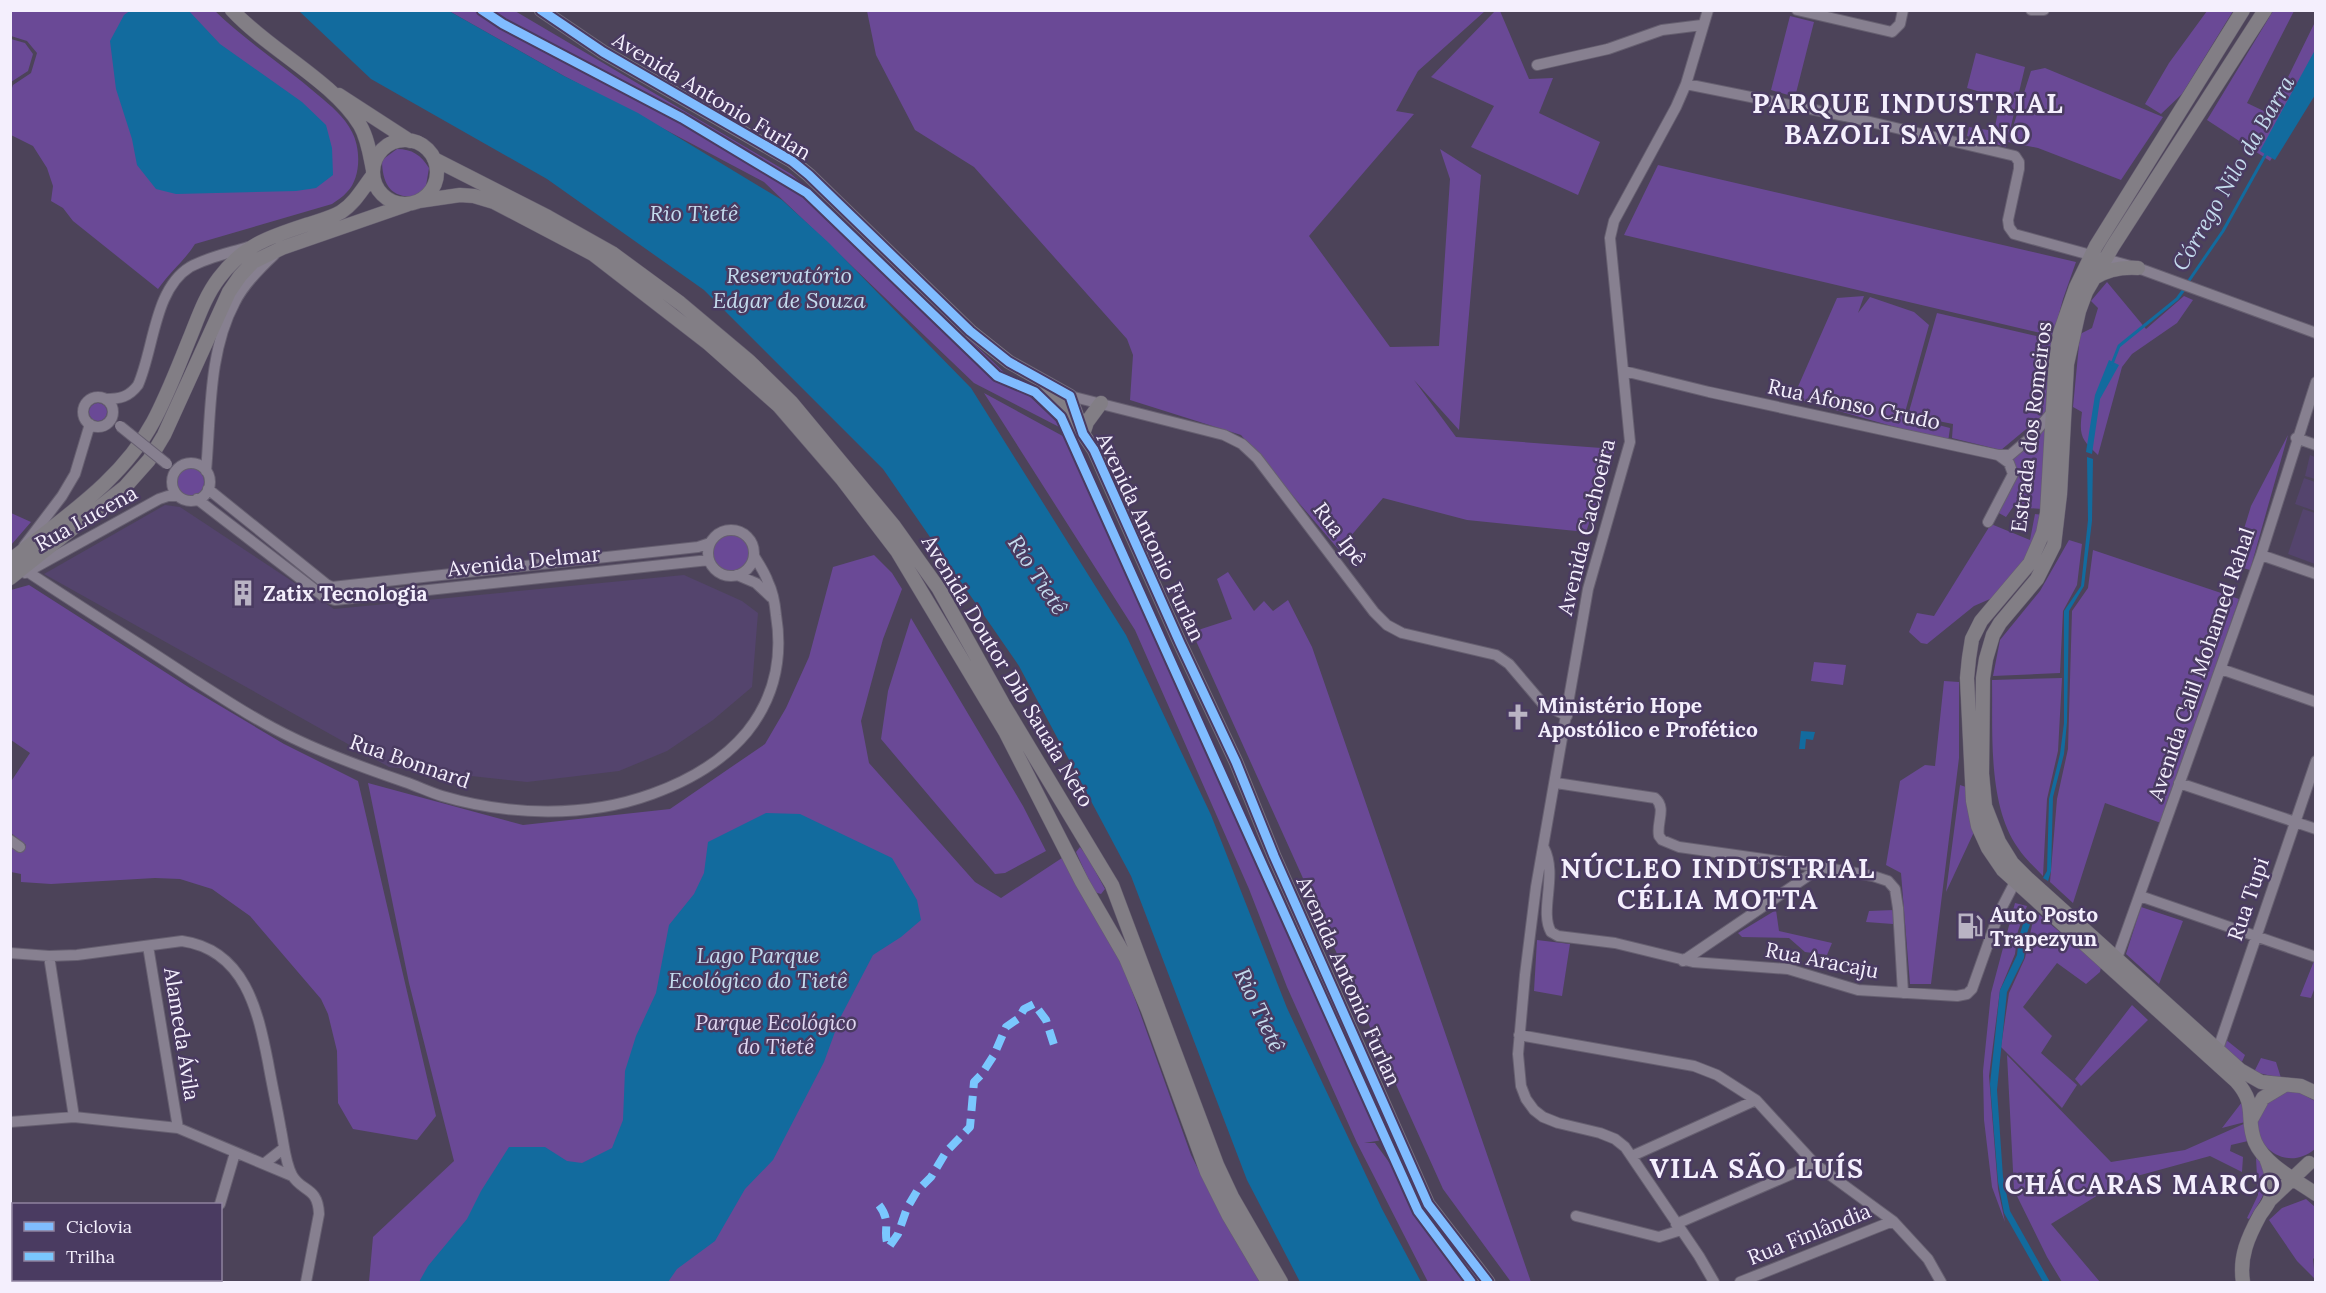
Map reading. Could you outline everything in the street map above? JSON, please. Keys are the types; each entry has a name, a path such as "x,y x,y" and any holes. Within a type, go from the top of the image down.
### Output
{"main road":[{"path":"13,559 71,513 113,476 134,453 167,394 205,299 219,277 251,246 271,236 340,212 360,194 373,172 381,151 399,141 420,144 434,159 436,178 433,188 414,202 396,203 385,197 376,187 373,172 366,138 360,124 327,89 246,26 232,10"},
{"name":"Avenida Antonio Furlan","path":"541,10 603,52 792,161 970,331 1009,362 1070,396 1083,434 1094,450 1236,762 1274,856 1428,1204 1488,1282"},
{"name":"Estrada dos Romeiros","path":"2243,10 2112,220 2079,311 2067,364 2060,494 2054,545 2037,579 2000,623 1993,635 1983,678 1982,774 1985,806 1991,826 2012,863 2240,1070 2261,1082 2314,1089"},
{"name":"Estrada dos Romeiros","path":"2265,10 2113,246 2098,257 2076,286 2060,333 2056,357 2047,513 2043,533 2024,571 1981,621 1971,645 1967,678 1973,801 1978,826 1988,848 2003,870 2015,882 2236,1081 2247,1096 2253,1136 2267,1158 2316,1195"},
{"path":"327,89 346,98 410,141"},
{"name":"Avenida Doutor Dib Sauaia Neto","path":"434,159 548,217 612,253 680,303 749,361 791,402 874,500 933,580 1112,885 1221,1174 1281,1282"},
{"name":"Avenida Doutor Dib Sauaia Neto","path":"12,578 125,487 149,460 164,435 229,292 253,262 282,248 414,202 460,195 494,202 593,254 708,343 778,406 842,479 897,551 1006,734 1090,897 1135,976 1217,1195 1268,1282"},
{"path":"2112,220 2110,232 2113,246 2123,263"},
{"path":"2092,280 2109,271 2124,267 2138,268"},
{"path":"1038,380 1094,450"},
{"path":"1083,434 1101,403"},
{"path":"1981,621 1993,635"},
{"path":"1065,846 1073,836 1086,839"},
{"path":"1090,897 1104,895 1112,885"},
{"path":"2252,1120 2263,1098 2269,1092 2285,1086"},
{"path":"2267,1158 2287,1166 2313,1160"},
{"path":"2267,1158 2272,1173 2273,1198"},
{"path":"2243,1282 2241,1267 2247,1239 2273,1198 2313,1160"},
{"path":"2273,1198 2298,1193 2316,1195"}],"street":[{"name":"Avenida Cachoeira","path":"1707,10 1686,84 1676,107 1614,221 1610,238 1630,429 1628,454 1596,555 1588,589 1531,921 1518,1054 1521,1086 1534,1110 1543,1117 1558,1123 1615,1139 1632,1156 1714,1282"},
{"path":"1797,10 1885,32 1896,30 1903,10"},
{"path":"2031,10 2044,11"},
{"path":"1537,65 1608,49 1662,30 1702,25"},
{"path":"1686,84 1845,116 2015,156 2019,162 2019,170 2008,220 2009,227 2014,234 2123,263 2316,333"},
{"path":"116,422 103,426 90,424 84,417 86,404 94,398 122,398 132,393 138,385 164,299 177,277 202,261 251,246"},
{"path":"206,471 216,363 224,332 236,300 250,279 282,248"},
{"name":"Rua Afonso Crudo","path":"1624,371 1709,393 1998,454"},
{"name":"Avenida Calil Mohamed Rahal","path":"2117,958 2261,555 2296,438 2316,382"},
{"name":"Rua Ipê","path":"1070,396 1224,435 1242,444 1257,458 1374,612 1387,625 1413,637 1496,655 1509,664 1543,704 1567,716"},
{"path":"105,399 112,407 116,422 172,467 192,464 202,467 209,478 206,494 197,500 186,500 178,496 174,492 172,467"},
{"path":"1998,454 2010,455 2030,438 2053,411"},
{"path":"13,559 62,496 75,474 90,424"},
{"path":"2296,438 2316,445"},
{"path":"1988,522 2013,474 2009,464 1998,454"},
{"name":"Avenida Delmar","path":"208,489 332,587 666,550 710,543"},
{"name":"Rua Lucena","path":"12,578 28,572 159,499 178,496"},
{"name":"Avenida Delmar","path":"197,500 322,596 335,600 709,560"},
{"path":"737,575 748,568 754,556 751,542 740,532 726,531 710,543 709,560 717,571 737,575 756,583 774,599"},
{"path":"2261,555 2316,574"},
{"name":"Rua Bonnard","path":"28,572 231,705 292,738 357,766 442,796 481,805 529,811 572,811 612,806 663,790 706,767 732,749 764,708 775,678 780,652 774,599 768,580 754,556"},
{"path":"2221,669 2316,702"},
{"name":"Rua Tupi","path":"2218,1049 2316,761"},
{"path":"1556,783 1655,798 1661,810 1659,836 1670,844 1691,850 1821,867 1878,877 1888,881 1895,890 1898,908 1904,993"},
{"path":"2179,783 2316,829"},
{"name":"Rua Aracaju","path":"1544,848 1550,868 1547,922 1551,932 1568,938 1631,946 1683,960 1715,965 1788,969 1844,988 1904,993 1957,996 1967,994 1972,989 1999,913 2015,882"},
{"path":"1683,960 1821,867"},
{"path":"2140,896 2316,957"},
{"path":"10,953 49,956 182,941 198,943 219,956 243,980 260,1022 284,1148 292,1176"},
{"name":"Alameda Ávila","path":"148,946 178,1128"},
{"path":"49,956 74,1117"},
{"path":"1520,1035 1656,1058 1694,1066 1717,1075 1755,1100 1815,1164 1893,1221 1928,1259 1941,1282"},
{"path":"1632,1156 1755,1100"},
{"path":"10,1122 74,1117 178,1128 292,1176 315,1196 319,1204 320,1214 306,1282"},
{"path":"265,1163 284,1148"},
{"path":"220,1203 235,1153"},
{"path":"1576,1216 1659,1237 1815,1164"},
{"name":"Rua Finlândia","path":"1740,1282 1893,1221"}],"shaded area":[{"path":"2310,455 2315,457 2315,479 2305,476"},
{"path":"2304,478 2315,482 2315,511 2295,504"},
{"path":"165,505 180,507 334,609 684,575 742,601 758,613 752,687 713,720 667,751 619,771 527,782 389,767 44,574"},
{"path":"2303,509 2315,513 2315,564 2288,554"}],"green space":[{"path":"11,11 215,11 305,84 345,121 355,139 358,155 357,171 352,186 332,204 195,244 158,289 73,221 63,208 51,201 53,186 47,168 33,146 11,135 11,91 13,85 31,73 37,53 27,41 11,36"},
{"path":"449,11 515,11 791,174 830,207 1065,430 974,383 764,182 564,76"},
{"path":"867,11 1485,11 1418,71 1396,111 1414,114 1309,236 1390,347 1439,346 1450,179 1440,149 1481,175 1459,430 1414,380 1456,437 1615,449 1586,532 1467,520 1383,498 1339,550 1241,435 1130,400 1133,355 1127,339 974,167 915,130 876,55"},
{"path":"1495,11 1500,11 1529,79 1553,78 1539,113 1600,142 1578,195 1471,147 1494,106 1431,77"},
{"path":"2207,11 2233,11 2182,94 2161,114 2145,104 2169,63"},
{"path":"2273,11 2294,11 2247,103 2270,114 2315,22 2315,92 2270,161 2207,120"},
{"path":"1790,16 1814,22 1795,97 1771,90"},
{"path":"11,39 25,43 33,54 28,71 11,82"},
{"path":"1976,53 2025,67 2006,147 1967,136 1969,127 1994,131 2001,98 1967,88"},
{"path":"2045,68 2163,117 2121,180 2038,148 2008,142 2031,71"},
{"path":"397,149 416,154 429,168 426,186 420,195 403,196 391,190 387,184 382,160"},
{"path":"1658,165 2076,262 2053,336 1624,235"},
{"path":"2107,282 2146,329 2184,296 2193,300 2177,323 2132,354 2122,367 2098,455 2082,436 2082,412 2073,407 2080,334 2092,328 2098,308 2091,301"},
{"path":"1864,296 1858,313 1870,297 1914,312 1929,325 1904,416 1950,428 1948,442 1793,398 1837,298"},
{"path":"1937,313 2054,340 2050,409 2001,450 1952,438 1953,424 1908,415"},
{"path":"984,393 1070,440 1389,1139 1364,1143 1375,1143 1477,1282 1428,1282 1357,1143 1287,987 1249,889 1135,630"},
{"path":"98,403 104,406 107,412 104,418 98,421 92,418 89,412 92,406"},
{"path":"2049,422 2042,509 2013,507 2006,517 1997,512 2017,477 2013,458"},
{"path":"2288,435 2250,570 2233,565 2251,506"},
{"path":"190,468 200,472 204,482 200,492 190,496 180,492 176,482 180,472"},
{"path":"11,513 31,522 11,545"},
{"path":"2035,514 2043,515 2029,559 1999,595 1974,606 1927,644 1921,643 1909,632 1917,613 1934,616 1991,524 2030,540"},
{"path":"732,534 746,539 751,553 746,567 732,572 718,567 713,553 718,539"},
{"path":"2069,540 2082,544 2077,585 2063,611 2060,673 1993,676 2000,640 2040,591"},
{"path":"2093,550 2239,599 2161,823 2105,803 2073,903 2050,882 2057,799 2068,749 2072,611 2088,588"},
{"name":"Parque Ecológico do Tietê","path":"874,555 892,573 902,589 883,639 861,721 869,763 975,882 1001,898 1065,856 1121,960 1191,1155 1226,1224 1260,1282 369,1282 373,1237 454,1161 409,983 368,783 523,825 670,809 765,744 786,708 809,657 833,567"},
{"path":"1228,572 1254,611 1264,601 1273,611 1288,600 1312,647 1531,1282 1511,1282 1443,1189 1192,632 1232,619 1217,579"},
{"path":"29,585 190,688 284,744 358,781 436,1116 417,1140 353,1129 338,1103 337,1051 328,1014 321,999 250,916 212,889 180,879 155,878 51,884 21,882 21,874 11,872 10,847 20,852 26,845 11,833 10,783 30,753 11,740 11,590"},
{"path":"911,618 1023,806 1046,851 1005,873 995,874 881,739 888,691"},
{"path":"1814,662 1846,665 1843,685 1811,681"},
{"path":"2062,678 2058,751 2047,799 2043,876 2018,848 2001,810 1996,789 1992,744 1992,680"},
{"path":"1944,681 1959,682 1959,758 1931,984 1910,984 1901,873 1886,865 1900,781 1925,765 1935,766"},
{"path":"1960,785 1969,788 1974,832 1946,892"},
{"path":"1080,847 1105,889 1101,894 1094,892 1076,852"},
{"path":"2015,903 2027,906 2018,931 2015,954 2000,990 1989,1076 1998,1189 2005,1222 1992,1187 1984,1120 1983,1071 1991,993"},
{"path":"2141,907 2183,921 2159,984 2126,954"},
{"path":"1776,910 1779,931 1832,943 1827,955 1805,952 1789,938 1742,937 1738,933"},
{"path":"1894,910 1893,924 1866,922 1869,911"},
{"path":"2035,911 2101,967 2100,972 2086,984 2057,963 2023,1007 2052,1036 2041,1053 2077,1085 2062,1108 2001,1047 2009,993 2025,958"},
{"path":"1537,940 1570,944 1562,996 1534,991"},
{"path":"2314,961 2315,987 2311,998 2300,996"},
{"path":"2132,1005 2148,1020 2081,1086 2075,1079"},
{"path":"2225,1039 2245,1055 2241,1064 2223,1047"},
{"path":"2007,1055 2111,1162 2185,1150 2248,1122 2248,1141 2231,1145 2230,1151 2243,1157 2242,1172 2210,1156 2137,1176 2103,1192 2051,1224 2100,1282 2062,1282 2014,1190"},
{"path":"2261,1058 2276,1062 2281,1078 2254,1072"},
{"path":"2287,1091 2297,1091 2315,1101 2315,1149 2301,1157 2288,1158 2266,1147 2257,1125 2259,1113 2266,1102"},
{"path":"2242,1102 2245,1122 2222,1128"},
{"path":"2256,1158 2264,1167 2266,1181 2262,1198 2249,1219 2247,1218 2258,1195"},
{"path":"2306,1199 2315,1207 2316,1256 2313,1259 2315,1279 2297,1261 2269,1220 2282,1208"}],"water":[{"path":"131,10 189,11 220,44 302,102 326,125 332,148 333,175 316,188 296,191 176,194 156,189 137,165 132,139 116,89 110,41 124,15"},
{"name":"Reservatório Edgar de Souza","path":"299,11 449,11 564,76 638,113 782,200 829,243 971,388 1126,635 1211,815 1287,1008 1382,1209 1421,1282 1300,1282 1247,1180 1131,876 1019,666 883,469 704,290 547,179 371,79"},
{"path":"2315,50 2315,95 2275,160 2260,151"},
{"path":"2109,360 2119,365 2100,399 2092,454 2086,452 2095,395"},
{"path":"2087,457 2093,459 2092,521 2084,586 2069,611 2067,722 2064,754 2053,797 2051,871 2048,881 2043,878 2047,871 2049,799 2060,754 2064,723 2064,611 2081,586 2088,520"},
{"path":"1801,731 1815,732 1813,740 1806,739 1805,749 1799,749"},
{"name":"Lago Parque Ecológico do Tietê","path":"766,813 800,814 892,858 917,900 921,920 901,937 873,955 840,1018 824,1062 773,1160 745,1189 715,1241 677,1269 668,1282 419,1282 428,1266 467,1219 481,1191 509,1147 545,1147 567,1161 582,1163 612,1148 623,1120 625,1071 636,1036 656,993 669,925 694,894 704,873 708,842"},
{"path":"2027,911 2033,916 2026,936 2024,958 2007,992 1997,1090 2003,1177 2010,1211 2050,1282 2043,1282 2004,1213 1998,1182 1990,1084 2000,990 2017,955 2019,937"}],"waterway":[{"name":"Córrego Nilo da Barra","path":"2188,282 2223,231 2267,152"},
{"name":"Córrego Nilo da Barra","path":"2112,364 2119,346 2177,299 2185,288"}],"marked path":[{"path":"879,1205 885,1217 889,1247 898,1234 907,1208 917,1191 931,1177 946,1152 970,1127 974,1082 994,1055 1006,1027 1019,1018 1024,1009 1034,1004 1046,1020 1055,1048"}],"cycle path":[{"path":"482,10 503,24 682,118 807,193 997,376 1035,392 1061,417 1418,1211 1471,1282"},
{"path":"541,10 603,52 792,161 970,331 1009,362 1070,396 1083,434 1094,450 1236,762 1274,856 1428,1204 1488,1282"}],"place":[{"name":"Zatix Tecnologia","path":"243,593"},
{"name":"Ministério Hope Apostólico e Profético","path":"1518,717"},
{"name":"Auto Posto Trapezyun","path":"1970,926"}],"district":[{"name":"PARQUE INDUSTRIAL BAZOLI SAVIANO","path":"1908,118"},
{"name":"NÚCLEO INDUSTRIAL CÉLIA MOTTA","path":"1718,884"},
{"name":"VILA SÃO LUÍS","path":"1757,1168"},
{"name":"CHÁCARAS MARCO","path":"2143,1184"}],"water label":[{"name":"Rio Tietê","path":"694,213"},
{"name":"Rio Tietê","path":"1038,575"},
{"name":"Rio Tietê","path":"1260,1010"}]}
